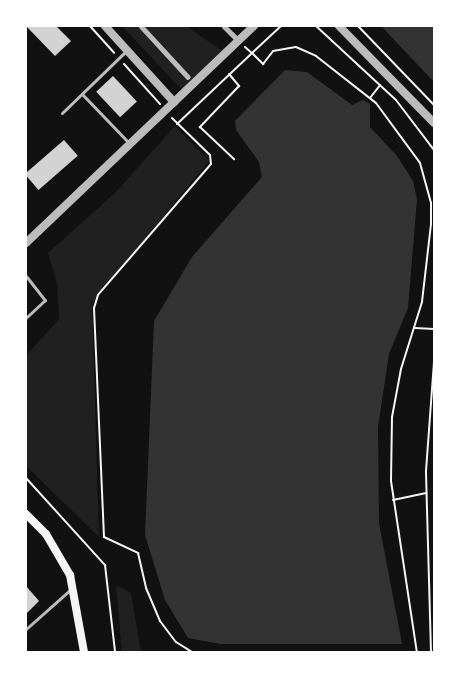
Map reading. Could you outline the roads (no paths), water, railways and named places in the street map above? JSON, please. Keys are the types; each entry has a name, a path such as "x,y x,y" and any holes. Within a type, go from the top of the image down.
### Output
{"main road":[{"path":"26,514 46,534 73,587 84,652"}],"street":[{"path":"105,26 174,102"},
{"path":"141,26 189,77"},
{"path":"224,26 239,40"},
{"path":"26,243 254,26"},
{"path":"339,26 435,123"}],"lane":[{"path":"62,113 127,49"},
{"path":"82,94 130,144"},
{"path":"26,276 45,300 26,318"},
{"path":"26,629 73,587"}]}
